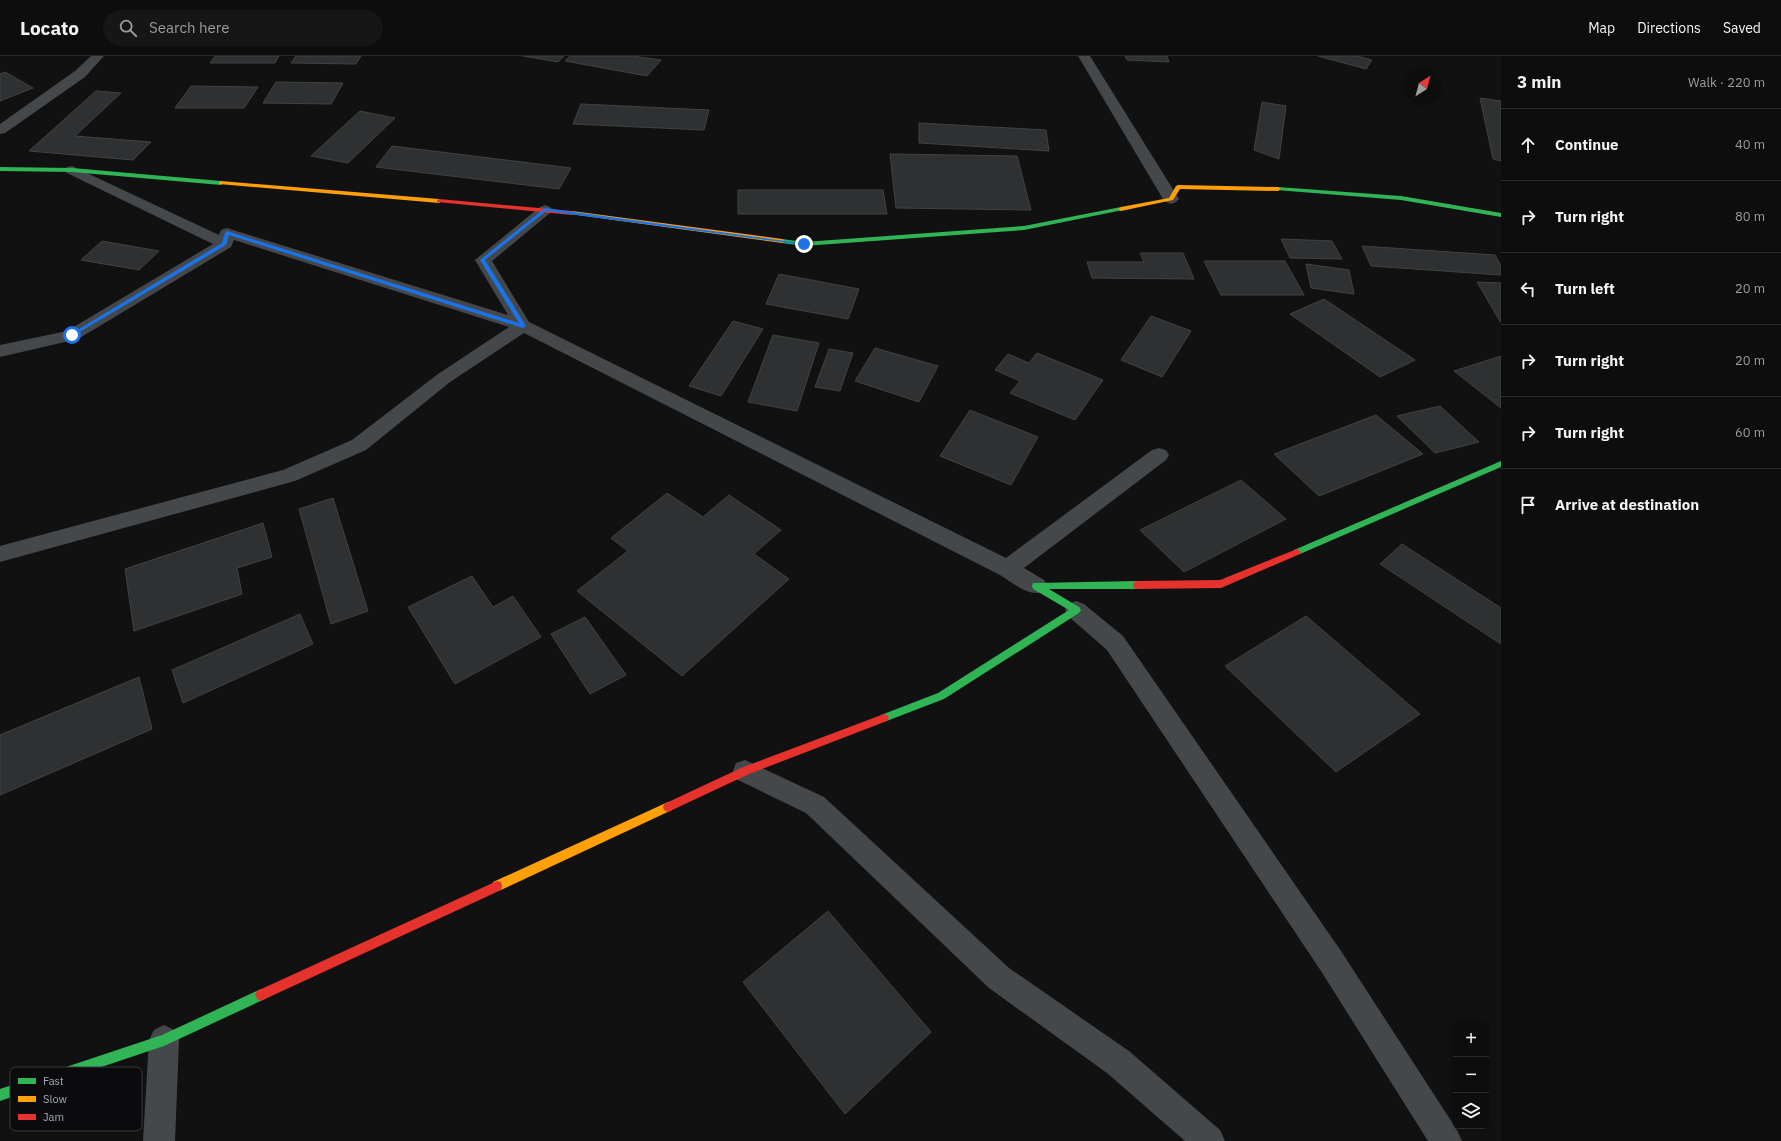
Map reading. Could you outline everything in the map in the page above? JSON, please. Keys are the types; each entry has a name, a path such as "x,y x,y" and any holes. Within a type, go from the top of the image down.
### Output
{"street":[{"path":"0,130 80,74 98,56"},
{"path":"1084,56 1171,199"},
{"path":"0,169 72,170 545,210 804,244 1024,228 1171,199 1178,187 1275,189 1401,198 1501,215"},
{"path":"72,170 225,244"},
{"path":"523,326 483,260 545,210"},
{"path":"0,351 72,335 225,244 227,233 523,326 1008,569 1076,610 1115,643 1330,961 1446,1141"},
{"path":"0,554 288,476 359,445 444,378 523,326"},
{"path":"1008,569 1159,455"},
{"path":"1036,586 1221,584 1501,464"},
{"path":"83,1067 164,1040 745,771 941,696 1076,610"},
{"path":"745,771 815,805 999,978 1118,1062 1209,1141"},
{"path":"159,1141 164,1040"},
{"path":"0,1095 10,1092"}],"building":[{"path":"215,56 279,56 275,63 210,63"},
{"path":"296,56 361,56 356,64 291,63"},
{"path":"523,56 564,56 558,62"},
{"path":"570,56 632,56 661,60 647,76 565,61"},
{"path":"1125,56 1167,56 1169,62 1127,60"},
{"path":"1318,56 1357,56 1372,60 1366,69"},
{"path":"5,72 33,88 0,101 0,74"},
{"path":"276,82 343,83 331,104 263,103"},
{"path":"191,86 258,87 244,108 175,108"},
{"path":"96,91 121,93 75,136 151,142 133,160 29,151"},
{"path":"1480,98 1501,101 1501,161 1493,159"},
{"path":"1262,102 1286,106 1279,159 1254,150"},
{"path":"581,104 709,110 704,130 573,124"},
{"path":"360,111 395,118 348,163 311,156"},
{"path":"919,123 1046,130 1049,151 919,143"},
{"path":"392,146 571,168 559,189 376,167"},
{"path":"890,154 1017,156 1031,210 896,208"},
{"path":"738,190 883,190 887,214 738,214"},
{"path":"1281,239 1332,241 1342,259 1290,258"},
{"path":"102,241 159,251 139,270 81,260"},
{"path":"1362,246 1495,255 1501,266 1501,275 1371,266"},
{"path":"1140,253 1183,253 1194,279 1092,278 1087,262 1144,262"},
{"path":"1204,261 1285,261 1304,295 1221,295"},
{"path":"1306,264 1349,270 1354,294 1311,288"},
{"path":"779,274 859,289 848,319 766,304"},
{"path":"1477,282 1501,283 1501,323"},
{"path":"1324,299 1415,360 1380,377 1290,314"},
{"path":"1151,316 1191,331 1162,377 1121,360"},
{"path":"733,321 763,329 721,396 689,386"},
{"path":"773,335 819,343 797,411 748,402"},
{"path":"875,348 938,366 919,402 855,381"},
{"path":"829,349 853,353 840,391 815,387"},
{"path":"1037,353 1103,380 1075,420 1010,393 1020,381 995,370 1008,354 1029,363"},
{"path":"1501,356 1501,408 1454,371"},
{"path":"1440,406 1479,442 1435,453 1397,416"},
{"path":"970,410 1038,437 1011,485 940,456"},
{"path":"1376,415 1423,454 1319,496 1274,454"},
{"path":"1241,480 1286,519 1184,572 1140,530"},
{"path":"667,493 703,517 729,495 781,530 754,554 789,579 682,676 577,591 628,551 611,538"},
{"path":"333,498 368,611 331,624 299,509"},
{"path":"263,523 272,557 237,568 242,594 134,631 125,569"},
{"path":"1402,544 1501,608 1501,644 1380,564"},
{"path":"472,576 493,607 513,596 541,637 455,684 408,607"},
{"path":"300,614 313,644 183,703 172,670"},
{"path":"1306,616 1420,714 1336,772 1225,666"},
{"path":"585,617 626,675 590,694 551,634"},
{"path":"139,677 152,729 0,795 0,735"},
{"path":"828,911 931,1032 845,1114 743,982"}],"traffic: fast":[{"path":"0,169 72,170 221,183"},
{"path":"1278,189 1401,198 1501,215"},
{"path":"782,241 804,244 1024,228 1121,209"},
{"path":"1297,552 1501,464"},
{"path":"884,718 941,696 1076,610 1036,586 1137,585"},
{"path":"83,1067 164,1040 261,995"},
{"path":"0,1095 10,1092"}],"traffic: slow":[{"path":"221,183 439,201"},
{"path":"1121,209 1171,199 1178,187 1278,189"},
{"path":"572,213 782,241"},
{"path":"497,886 668,807"}],"traffic: jam":[{"path":"439,201 572,213"},
{"path":"1137,585 1221,584 1297,552"},
{"path":"668,807 745,771 884,718"},
{"path":"261,995 497,886"}],"route":[{"path":"72,335 225,244 227,233 523,326 483,260 545,210 804,244"}]}
